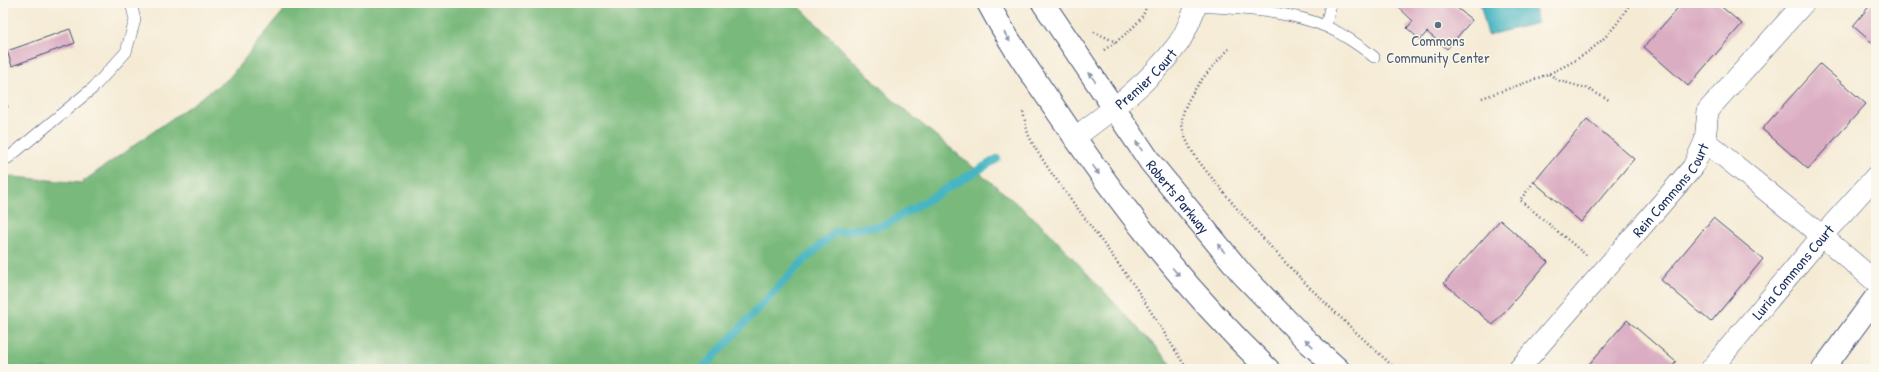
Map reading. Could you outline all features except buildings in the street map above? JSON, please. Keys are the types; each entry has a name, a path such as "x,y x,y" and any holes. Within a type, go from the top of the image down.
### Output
{"main road":[{"path":"988,3 1018,54 1074,138 1121,204 1178,275 1268,369"},
{"name":"Roberts Parkway","path":"1043,3 1151,163 1242,274 1308,342 1338,369"},
{"path":"1823,369 1876,297"}],"street":[{"name":"Rein Commons Court","path":"1518,369 1605,270 1692,167 1705,141 1708,110 1804,3"},
{"name":"Premier Court","path":"1074,138 1114,109 1149,78 1178,43 1196,4"},
{"path":"1705,141 1876,282"},
{"name":"Luria Commons Court","path":"1712,369 1822,236 1876,176"}],"lane":[{"path":"3,159 8,158 93,88 126,52 134,20 131,3"},
{"path":"1326,26 1331,3"},
{"path":"1196,4 1260,11 1297,18 1326,26 1349,38 1374,57"}],"path":[{"path":"1091,30 1095,34 1116,42 1142,17 1146,3"},
{"path":"1482,98 1549,74 1584,56 1603,41 1622,18 1630,3"},
{"path":"1229,50 1196,88 1183,113 1182,124 1192,152 1249,224 1300,277 1396,369"},
{"path":"1549,74 1560,81 1586,88 1609,100"},
{"path":"1023,112 1028,134 1039,154 1116,259 1187,369"},
{"path":"1534,182 1520,200 1605,270"}],"green space":[{"path":"290,3 796,3 892,99 1042,225 1176,369 3,369 3,176 81,183 229,78"}],"water":[{"path":"1480,3 1533,3 1538,23 1488,35"}],"waterway":[{"path":"702,369 796,268 835,232 885,225 997,159"}],"place":[{"name":"Commons Community Center","path":"1438,25"}]}
